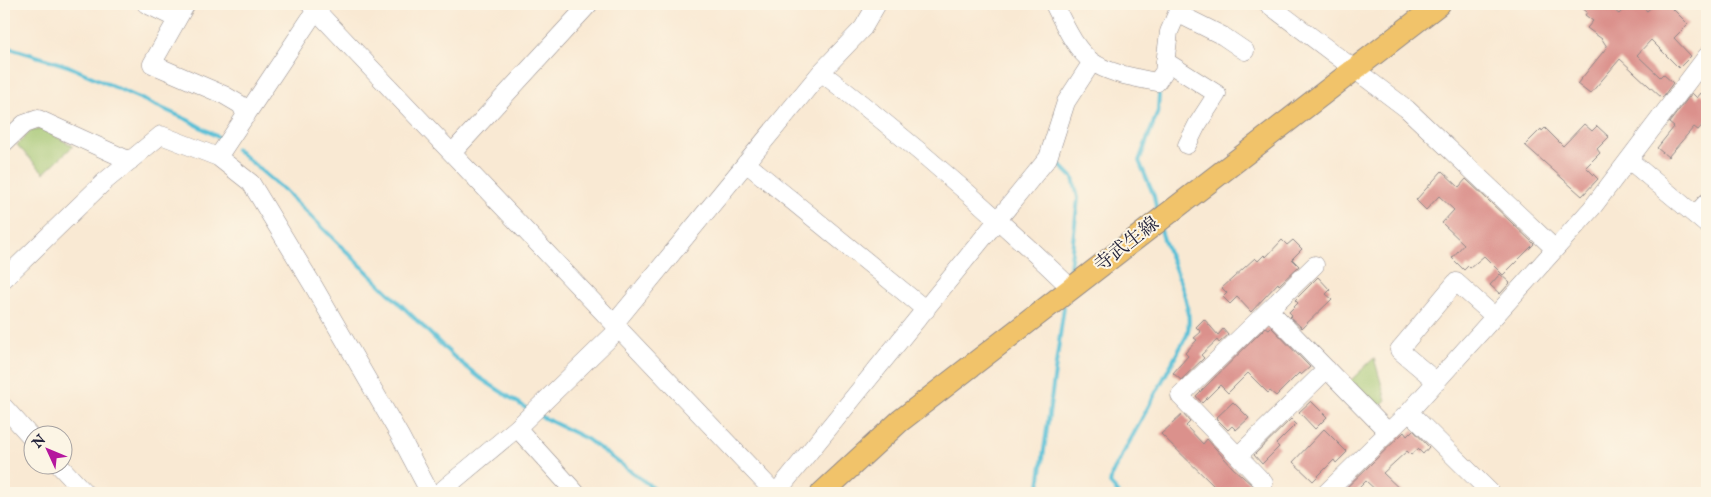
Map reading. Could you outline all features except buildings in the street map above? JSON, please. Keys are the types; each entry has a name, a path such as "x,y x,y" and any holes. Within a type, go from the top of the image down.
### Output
{"main road":[{"name":"寺武生線","path":"822,493 900,421 1439,4"}],"street":[{"path":"146,4 177,20"},
{"path":"186,4 152,64 224,95 241,105 246,116"},
{"path":"452,154 589,4"},
{"path":"440,493 517,428 617,326 746,163 821,72 862,28 877,4"},
{"path":"1054,4 1078,49 1092,62 1113,73 1157,82 1164,72 1169,32 1179,8 1245,51"},
{"path":"1268,4 1407,109 1555,249"},
{"path":"218,157 246,116 313,7 776,493 1048,158 1066,102 1092,62"},
{"path":"1326,493 1437,382 1592,208 1707,56"},
{"path":"1165,61 1217,94 1197,124 1187,145"},
{"path":"821,72 860,102 999,219 1071,288"},
{"path":"4,143 24,124 38,119 130,161"},
{"path":"4,279 130,161 162,135 218,157 251,183 319,295 400,436 430,493"},
{"path":"1629,160 1703,214"},
{"path":"746,163 926,310"},
{"path":"1264,483 1180,396 1315,265"},
{"path":"1437,382 1399,350 1456,282 1494,316"},
{"path":"1269,310 1388,432"},
{"path":"1238,456 1327,369"},
{"path":"4,407 22,427"},
{"path":"1409,412 1491,493"},
{"path":"517,428 576,493"},
{"path":"67,474 85,493"}],"green space":[{"path":"42,129 73,146 44,173 17,145 31,131"},
{"path":"1374,358 1386,400 1376,410 1349,382"}],"waterway":[{"path":"4,46 68,66 188,120 223,140"},
{"path":"1157,212 1154,196 1139,161 1158,111 1159,95"},
{"path":"236,149 285,191 453,356 480,378 526,408"},
{"path":"1057,162 1073,178 1078,198 1069,277"},
{"path":"1118,493 1110,484 1112,474 1187,335 1189,323 1185,296 1161,230"},
{"path":"1038,493 1064,307"},
{"path":"540,416 587,439 660,493"}]}
